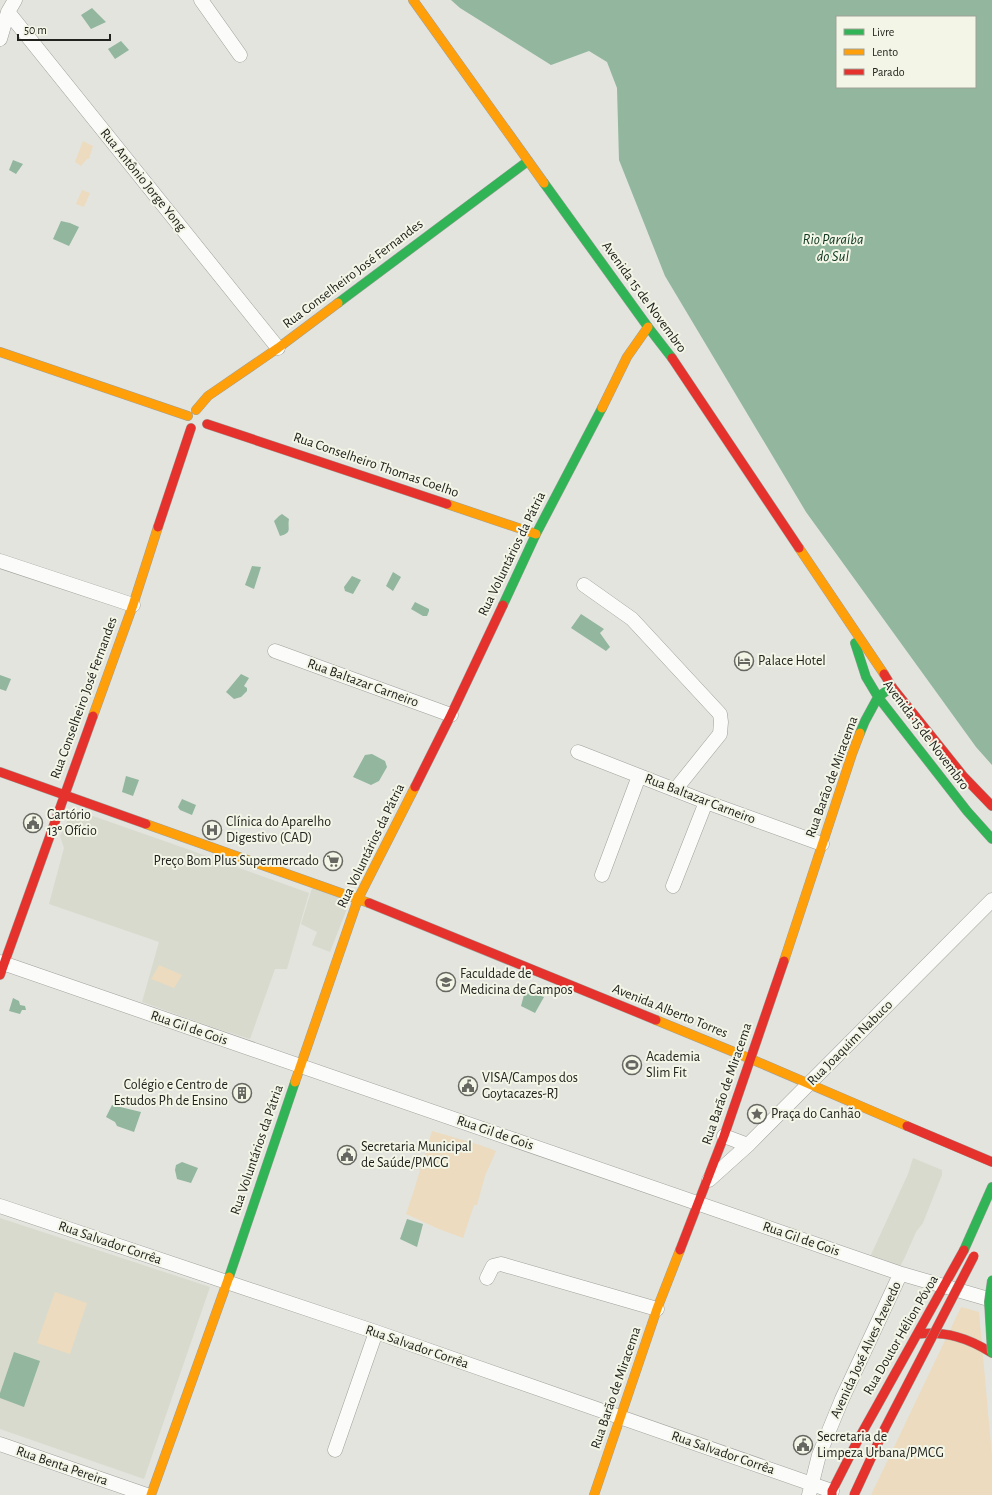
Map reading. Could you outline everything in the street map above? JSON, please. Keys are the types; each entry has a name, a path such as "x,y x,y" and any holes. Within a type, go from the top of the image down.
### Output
{"main road":[{"name":"Avenida 15 de Novembro","path":"413,0 648,327 672,358 846,616 892,687 964,777 992,806"},
{"name":"Rua Conselheiro José Fernandes","path":"196,410 208,396 278,348 528,161"},
{"name":"Rua Voluntários da Pátria","path":"151,1495 227,1282 358,899 451,715 536,534 588,436 627,357 648,327"},
{"path":"0,352 188,416"},
{"path":"199,409 207,418 205,427 199,430 191,428 187,423 189,412 196,410 199,409"},
{"name":"Rua Conselheiro Thomas Coelho","path":"207,418 536,534"},
{"name":"Rua Conselheiro José Fernandes","path":"1,967 133,605 191,428"},
{"name":"Avenida 15 de Novembro","path":"846,616 866,677 878,697 992,840"},
{"name":"Rua Barão de Miracema","path":"594,1495 622,1418 657,1309 724,1136 751,1059 852,754 865,722 878,697 892,687"},
{"name":"Avenida Alberto Torres","path":"0,772 358,899 751,1059 992,1162"},
{"name":"Rua Doutor Hélion Póvoa","path":"832,1493 858,1440 916,1334 944,1287 972,1233 992,1187"},
{"path":"854,1495 885,1428 977,1250"},
{"path":"992,1280 989,1302 992,1353"},
{"path":"916,1334 937,1333 964,1338 975,1342 992,1353"}],"street":[{"path":"201,0 240,55"},
{"path":"0,39 12,6"},
{"name":"Rua Antônio Jorge Yong","path":"12,6 278,348"},
{"path":"0,561 133,605"},
{"path":"584,585 632,618 720,714 720,734 675,790"},
{"name":"Rua Baltazar Carneiro","path":"275,651 451,715"},
{"name":"Rua Baltazar Carneiro","path":"578,752 706,802 822,844"},
{"path":"602,875 640,776"},
{"path":"672,886 706,802"},
{"name":"Rua Joaquim Nabuco","path":"706,1183 748,1145 809,1085 992,900"},
{"name":"Rua Gil de Gois","path":"1,967 300,1066 902,1274 992,1300"},
{"path":"724,1136 748,1145"},
{"name":"Rua Salvador Corrêa","path":"0,1206 376,1332 622,1418 810,1489 832,1493"},
{"path":"487,1278 493,1266 501,1264 657,1309"},
{"name":"Avenida José Alves Azevedo","path":"810,1489 819,1455 842,1399 898,1279 902,1274"},
{"path":"335,1450 376,1332"},
{"name":"Rua Benta Pereira","path":"0,1444 147,1495"}],"shaded area":[{"path":"83,141 93,146 89,159 87,159 81,166 75,162"},
{"path":"82,190 90,193 84,207 76,204"},
{"path":"73,809 309,893 287,969 275,969 250,1039 142,1002 159,942 49,904 64,848 60,836"},
{"path":"312,888 350,901 330,952 312,945 317,932 301,924"},
{"path":"159,965 182,975 174,988 151,979"},
{"path":"432,1131 496,1151 485,1176 477,1205 474,1205 463,1238 406,1214"},
{"path":"913,1158 942,1170 942,1175 923,1223 916,1232 901,1265 897,1266 885,1260 870,1257 908,1174"},
{"path":"0,1218 210,1287 144,1479 0,1429"},
{"path":"55,1292 87,1303 70,1354 37,1343"},
{"path":"961,1307 979,1312 992,1456 992,1495 871,1495"}],"water":[{"name":"Rio Paraíba do Sul","path":"451,0 992,0 992,765 976,747 806,512 665,276 619,160 617,88 607,62 589,51 551,65 460,8"},
{"path":"92,8 106,22 91,29 81,15"},
{"path":"121,41 129,50 115,59 108,49"},
{"path":"13,160 23,164 16,174 9,170"},
{"path":"61,221 79,227 69,246 53,239"},
{"path":"282,514 289,519 289,530 287,533 280,536 274,521"},
{"path":"252,566 261,567 254,589 245,585"},
{"path":"393,572 401,577 393,591 386,586"},
{"path":"352,576 361,580 353,594 345,591 344,587"},
{"path":"415,602 429,609 427,616 423,616 411,609"},
{"path":"581,614 604,629 600,633 610,647 606,651 571,628"},
{"path":"241,674 249,678 244,686 247,688 247,691 241,697 234,699 226,692"},
{"path":"0,675 11,679 6,691 0,689"},
{"path":"372,754 385,761 387,767 379,781 371,785 353,777 365,755"},
{"path":"126,776 139,780 133,796 122,792"},
{"path":"182,799 196,805 192,815 180,810 178,807"},
{"path":"525,991 544,997 535,1013 521,1006"},
{"path":"13,998 19,1001 20,1005 25,1006 26,1010 22,1010 20,1014 9,1011"},
{"path":"112,1105 141,1112 134,1132 117,1126 115,1122 106,1117"},
{"path":"182,1162 198,1168 191,1183 177,1179 175,1170 176,1165"},
{"path":"407,1219 423,1224 417,1247 400,1239"},
{"path":"14,1352 40,1361 24,1407 0,1398 0,1393"}],"traffic: fast":[{"path":"338,303 528,161"},
{"path":"544,183 672,358"},
{"path":"503,605 536,534 602,408"},
{"path":"855,643 866,677 878,697 967,811 992,839"},
{"path":"860,733 878,697 892,687"},
{"path":"229,1277 295,1082"},
{"path":"964,1250 992,1187"},
{"path":"992,1280 989,1302 992,1353"}],"traffic: slow":[{"path":"413,0 544,183"},
{"path":"196,410 208,396 278,348 338,303"},
{"path":"602,408 627,357 648,327"},
{"path":"0,352 188,416"},
{"path":"447,504 536,534"},
{"path":"93,716 133,605 158,527"},
{"path":"799,548 884,674"},
{"path":"784,961 860,733"},
{"path":"295,1082 358,899 415,787"},
{"path":"146,824 369,903"},
{"path":"656,1020 907,1126"},
{"path":"594,1495 657,1309 680,1250"},
{"path":"151,1495 229,1277"}],"traffic: jam":[{"path":"672,358 799,548"},
{"path":"207,424 447,504"},
{"path":"158,527 191,428"},
{"path":"415,787 503,605"},
{"path":"884,674 892,687 964,777 992,806"},
{"path":"0,975 93,716"},
{"path":"0,772 146,824"},
{"path":"369,903 656,1020"},
{"path":"680,1250 724,1136 784,961"},
{"path":"907,1126 992,1162"},
{"path":"832,1495 832,1491 858,1440 964,1250"},
{"path":"854,1495 885,1428 974,1256"},
{"path":"918,1334 928,1333 956,1337 974,1343 992,1353"}],"place":[{"name":"Palace Hotel","path":"744,661"},
{"name":"Cartório 13º Ofício","path":"33,823"},
{"name":"Clínica do Aparelho Digestivo (CAD)","path":"212,830"},
{"name":"Preço Bom Plus Supermercado","path":"333,861"},
{"name":"Faculdade de Medicina de Campos","path":"446,982"},
{"name":"Academia Slim Fit","path":"632,1065"},
{"name":"VISA/Campos dos Goytacazes-RJ","path":"468,1086"},
{"name":"Colégio e Centro de Estudos Ph de Ensino","path":"242,1093"},
{"name":"Praça do Canhão","path":"757,1114"},
{"name":"Secretaria Municipal de Saúde/PMCG","path":"347,1155"},
{"name":"Secretaria de Limpeza Urbana/PMCG","path":"803,1445"}]}
